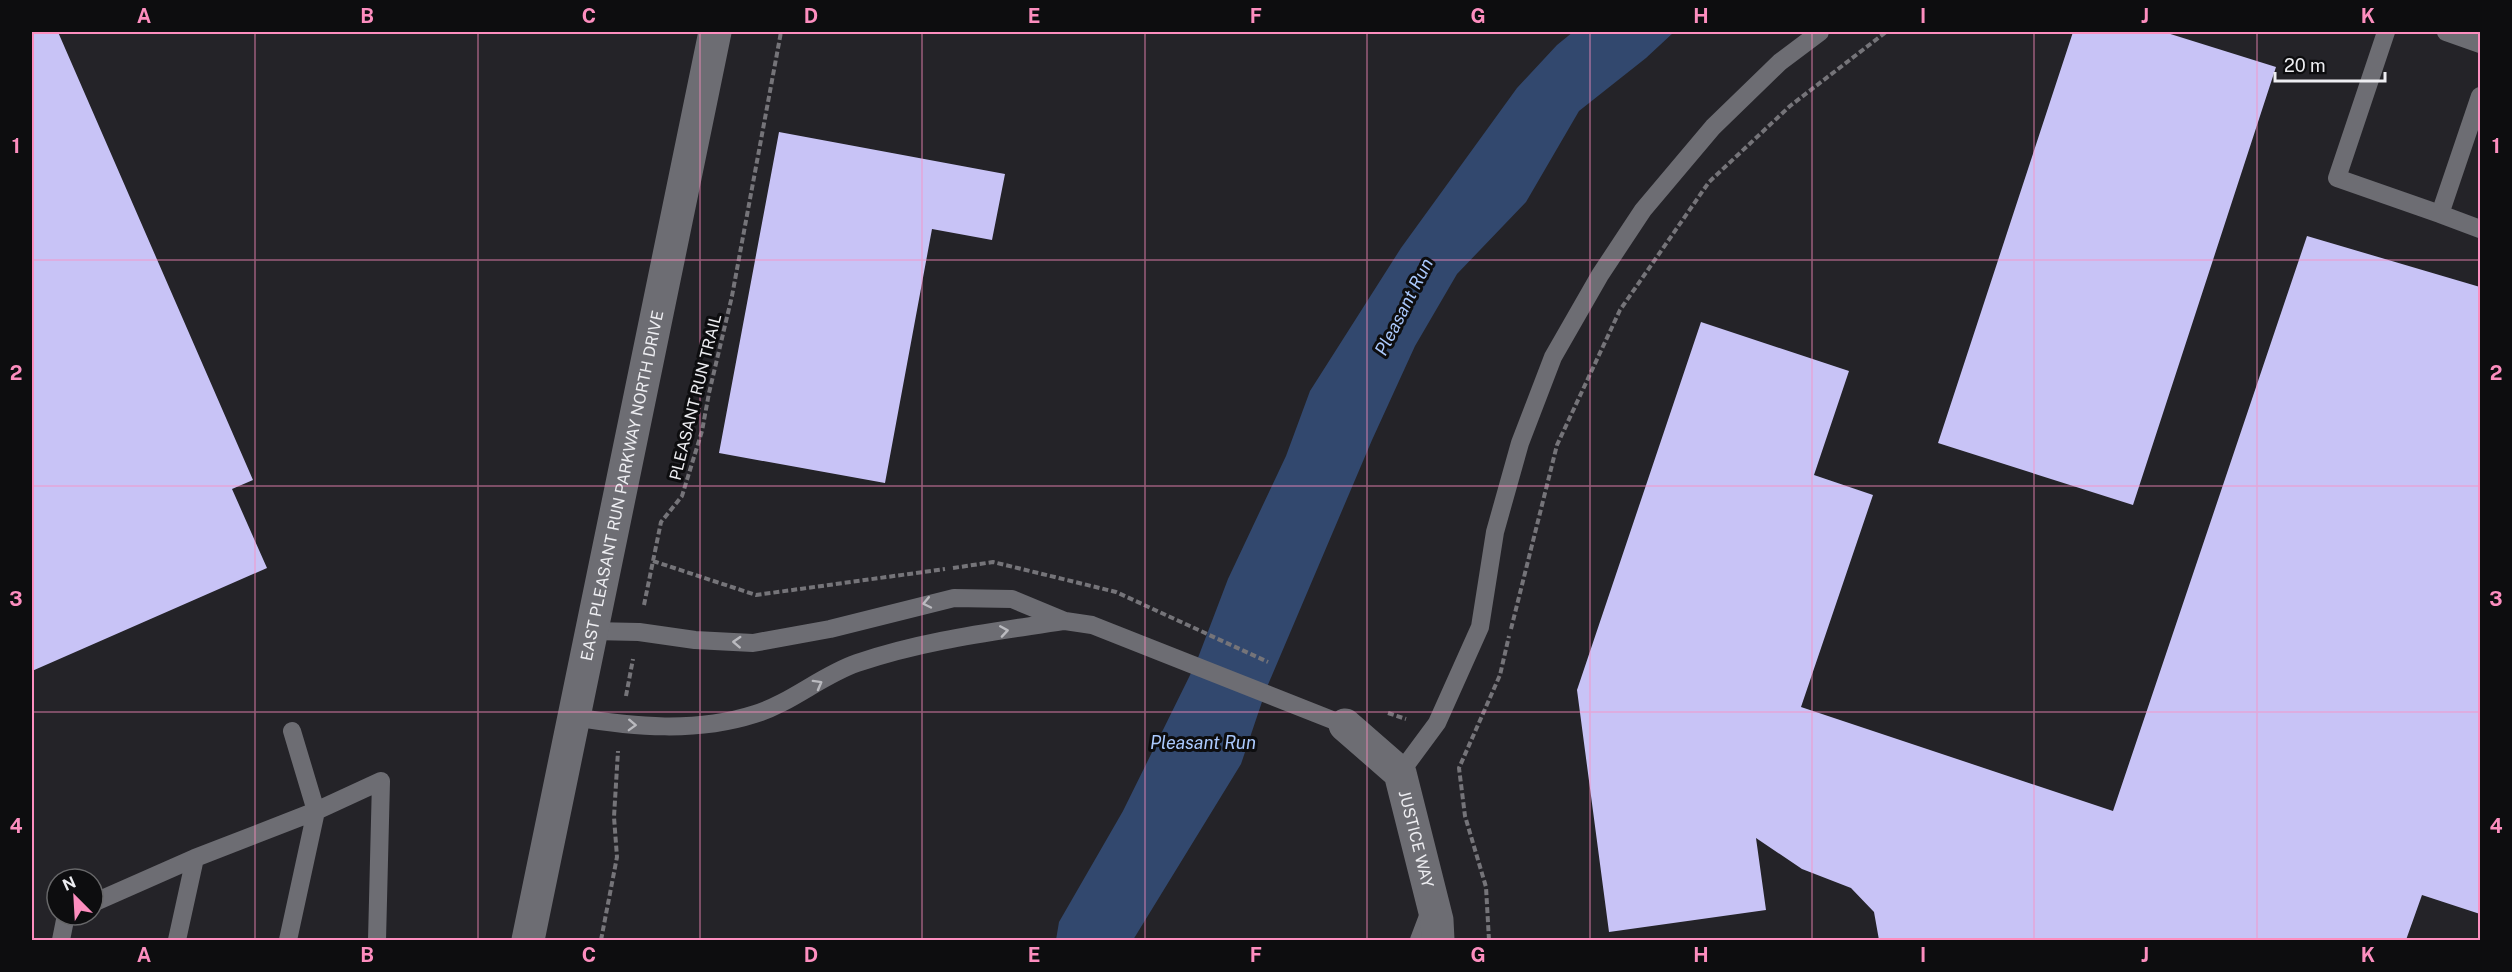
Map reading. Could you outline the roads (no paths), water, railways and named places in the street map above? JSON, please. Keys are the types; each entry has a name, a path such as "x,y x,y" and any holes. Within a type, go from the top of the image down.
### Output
{"street":[{"name":"EAST PLEASANT RUN PARKWAY NORTH DRIVE","path":"528,940 715,32"},
{"name":"JUSTICE WAY","path":"1346,725 1400,772 1437,920 1438,940"}],"lane":[{"path":"1400,772 1437,723 1480,627 1498,521 1520,443 1553,357 1600,275 1651,201 1713,127 1780,62 1820,32"},
{"path":"2386,32 2337,178 2481,229"},
{"path":"2446,32 2481,44"},
{"path":"2440,214 2481,96"},
{"path":"592,631 639,632 695,640 753,643 830,629 954,598 1011,599 1065,621 1092,625 1346,725"},
{"path":"574,717 620,724 693,727 756,714 809,689 854,664 916,644 1065,621"},
{"path":"288,940 316,811 292,730"},
{"path":"105,898 195,858 316,811 381,781 377,940"},
{"path":"177,940 195,858"},
{"path":"1419,940 1433,904"}],"water":[{"name":"Pleasant Run","path":"1573,32 1674,32 1646,58 1579,111 1526,202 1457,274 1415,346 1372,440 1267,687 1241,764 1133,940 1056,940 1059,922 1123,811 1196,663 1228,579 1286,456 1310,391 1401,248 1517,88 1557,45"}]}
